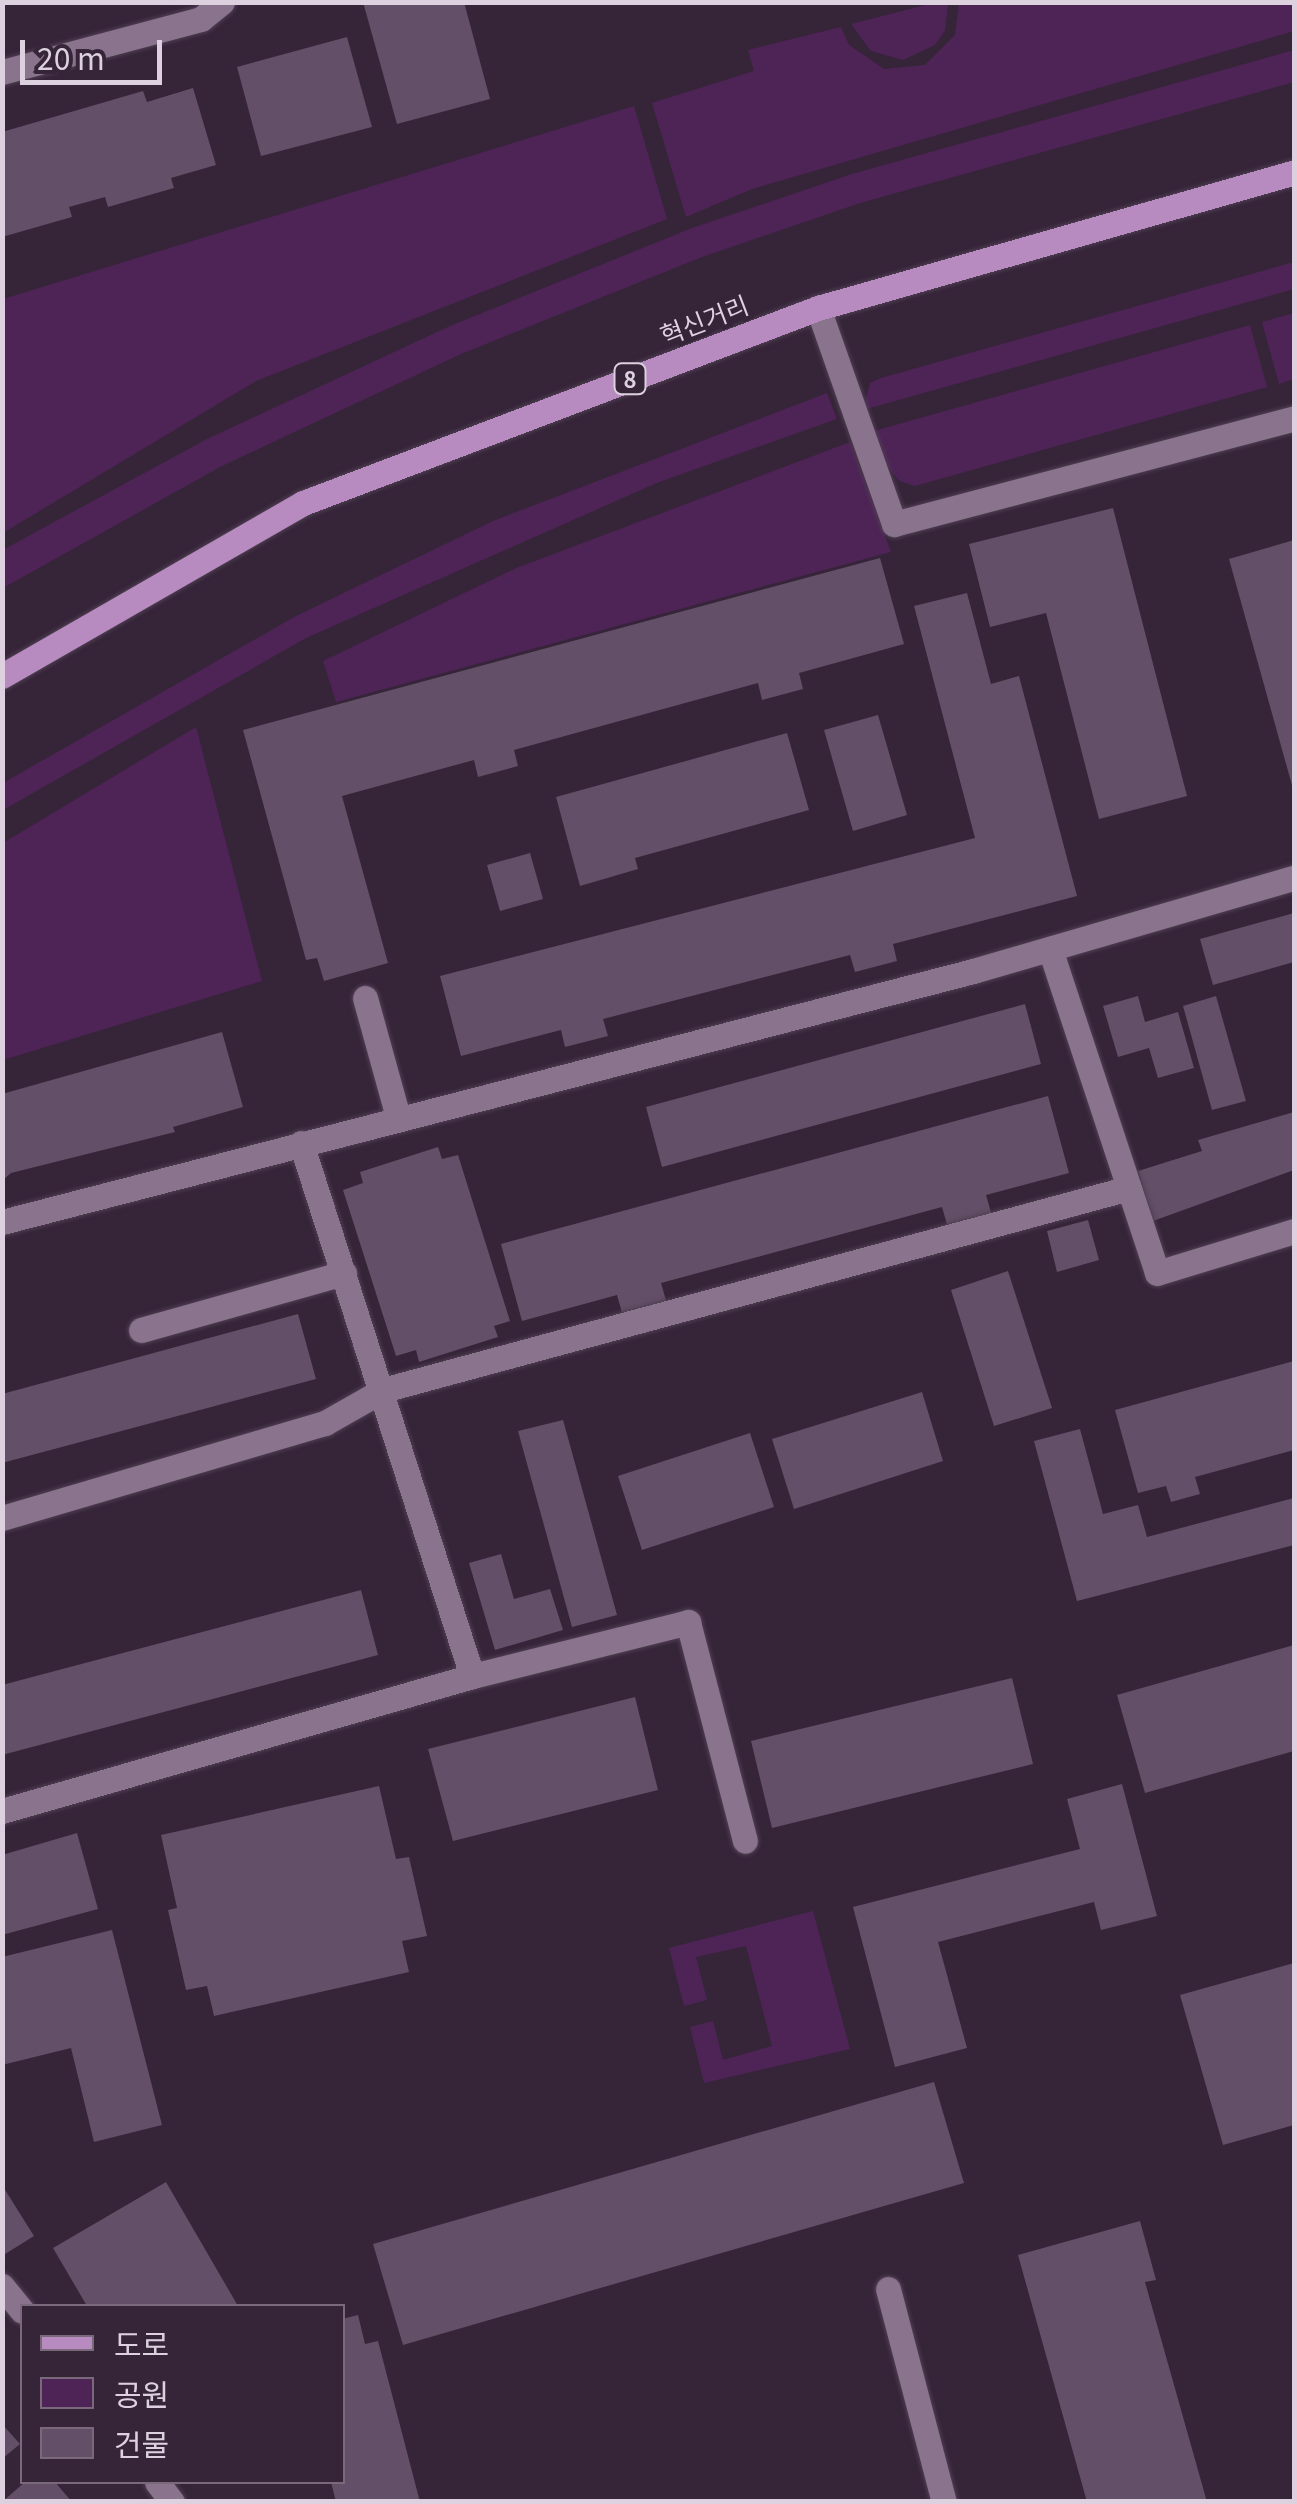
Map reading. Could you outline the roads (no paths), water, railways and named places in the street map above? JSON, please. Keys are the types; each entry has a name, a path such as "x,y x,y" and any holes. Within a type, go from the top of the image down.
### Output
{"main road":[{"name":"혁신거리","path":"2,676 302,503 818,308 1294,172"}],"street":[{"path":"2,72 201,19 222,2"},
{"path":"818,308 894,524 1294,418"},
{"path":"2,1222 1050,949 1294,878"},
{"path":"1050,949 1157,1273 1294,1231"},
{"path":"366,998 398,1117"},
{"path":"301,1143 472,1676"},
{"path":"2,1518 325,1423 383,1390 1129,1188"},
{"path":"141,1330 344,1273"},
{"path":"2,1811 472,1676 688,1622 745,1841"},
{"path":"2,2286 20,2308"},
{"path":"888,2290 944,2502"}]}
